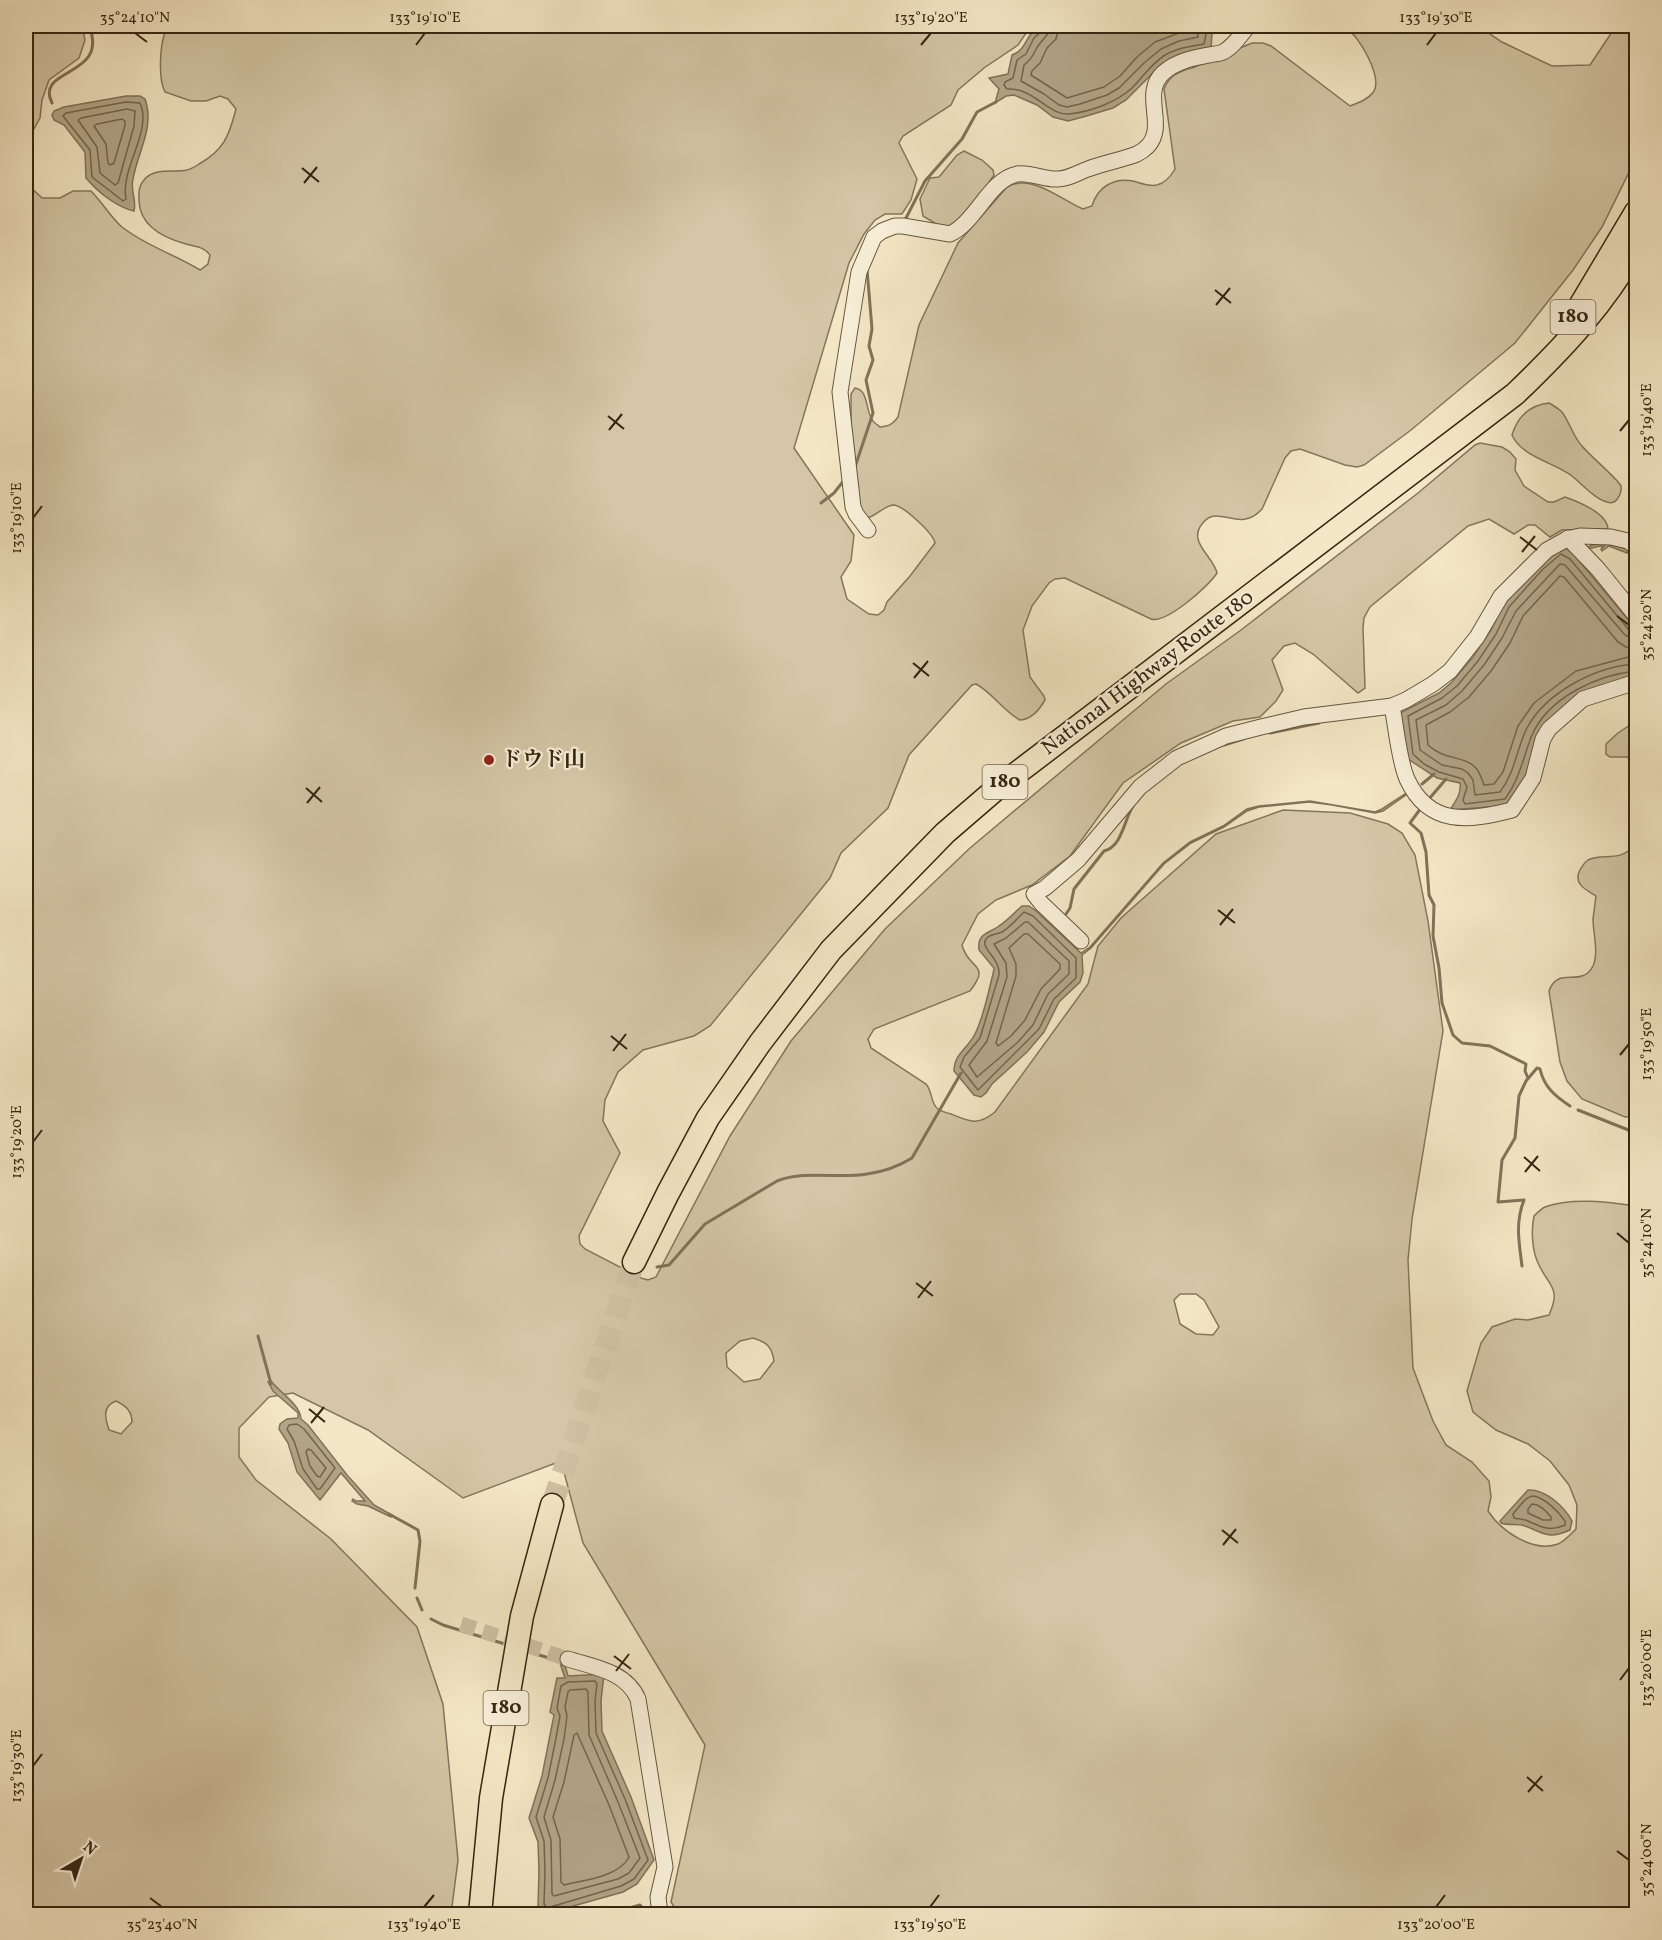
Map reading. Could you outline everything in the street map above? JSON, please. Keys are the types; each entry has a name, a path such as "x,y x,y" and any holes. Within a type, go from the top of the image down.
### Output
{"highway":[{"name":"National Highway Route 180","path":"1493,411 1574,316 1636,212"},
{"name":"National Highway Route 180","path":"634,1262 708,1118 760,1043 831,950 897,881 945,833 1004,783 1515,394 1582,325 1617,279 1636,247"},
{"name":"180","path":"480,1914 491,1798 520,1627 552,1504"}],"street":[{"path":"868,530 853,507 840,392 859,272 874,237 895,226 950,234 967,222 994,189 1007,178 1017,174 1056,180 1065,179 1139,153 1154,138 1156,122 1153,93 1156,81 1163,73 1182,61 1223,52 1248,26"},
{"path":"1576,546 1580,536 1634,540"},
{"path":"1576,546 1636,616"},
{"path":"1081,941 1034,894 1045,888 1078,860 1140,787 1165,765 1205,744 1252,729 1304,717 1392,706 1423,691 1450,671 1477,637 1500,596 1547,550 1576,546"},
{"path":"1392,706 1407,779 1418,796 1429,808 1441,815 1468,818 1512,810 1533,778 1543,739 1549,729 1583,699 1636,682"},
{"path":"568,1659 624,1679 633,1688 638,1699 665,1867 657,1906 660,1914"}],"shaded area":[{"path":"26,26 82,26 85,40 79,58 49,80 42,100 40,118 26,143"},
{"path":"169,26 1031,26 1018,45 984,68 958,90 951,105 903,136 899,143 917,179 911,200 902,214 885,214 875,220 864,234 849,263 794,448 854,535 851,561 841,577 847,599 869,614 878,615 935,543 910,514 898,506 890,506 867,518 861,513 851,440 851,394 855,388 863,393 873,422 880,427 890,425 898,417 919,325 958,243 1007,187 1026,183 1036,185 1083,209 1092,206 1102,189 1113,182 1126,180 1151,186 1163,183 1175,169 1164,89 1166,84 1179,73 1252,43 1271,46 1350,106 1360,102 1374,91 1376,85 1372,67 1363,48 1352,33 1342,27 1324,26 1478,26 1502,42 1552,66 1590,65 1616,26 1636,26 1636,158 1602,227 1573,270 1515,343 1411,430 1364,465 1357,467 1345,465 1300,449 1291,451 1285,458 1262,509 1244,519 1213,516 1206,519 1200,527 1198,539 1217,573 1197,595 1167,616 1151,619 1065,578 1055,579 1049,583 1032,606 1023,630 1030,677 1045,700 1040,707 1032,716 1020,720 1008,712 988,692 976,684 972,685 909,755 888,808 841,853 830,878 710,1026 694,1036 643,1050 618,1072 605,1100 603,1121 620,1153 579,1236 580,1244 585,1249 641,1278 648,1280 656,1277 730,1136 791,1041 885,929 970,848 1166,684 1241,630 1418,493 1475,445 1480,443 1502,447 1510,452 1516,459 1515,470 1524,486 1548,502 1565,497 1584,505 1603,518 1608,529 1562,530 1550,537 1535,525 1528,525 1514,534 1489,519 1468,526 1370,607 1364,618 1363,628 1365,688 1358,693 1313,654 1295,643 1284,646 1272,660 1283,690 1276,701 1260,717 1233,721 1181,743 1123,783 1070,856 1032,885 996,900 978,914 962,945 965,953 979,971 979,976 970,991 874,1029 868,1039 871,1048 926,1084 938,1109 969,1121 979,1121 995,1112 1088,984 1098,946 1121,918 1216,834 1283,810 1350,813 1388,824 1402,833 1415,855 1428,921 1443,1031 1412,1219 1408,1260 1413,1368 1433,1421 1446,1445 1472,1462 1489,1481 1491,1497 1488,1511 1509,1533 1528,1543 1548,1546 1558,1544 1565,1539 1576,1529 1577,1505 1569,1485 1550,1461 1528,1444 1496,1430 1473,1412 1467,1391 1481,1343 1492,1327 1515,1319 1528,1320 1549,1315 1553,1306 1554,1292 1534,1252 1534,1216 1539,1211 1555,1204 1578,1201 1636,1206 1636,1914 1540,1914 1516,1911 1508,1914 679,1914 671,1902 705,1745 583,1543 561,1461 463,1498 368,1430 293,1393 269,1397 239,1428 239,1457 256,1480 331,1539 417,1627 443,1704 458,1860 451,1914 26,1914 26,183 42,198 60,198 73,191 91,191 118,224 131,234 200,270 208,264 210,255 205,250 162,235 149,224 140,210 139,190 144,180 153,173 189,170 207,159 220,148 231,127 236,109 228,99 220,96 206,101 191,101 165,92 161,78 161,48","holes":["1180,1294 1196,1294 1204,1300 1219,1327 1213,1335 1196,1334 1180,1324 1174,1300","753,1338 762,1341 772,1352 774,1361 760,1379 744,1382 727,1367 726,1353 740,1341","116,1401 120,1403 128,1409 131,1415 132,1422 121,1434 109,1430 106,1413 108,1406"]},
{"path":"964,151 982,160 993,170 994,175 957,226 943,228 923,216 920,199 930,178 939,177 957,155"},
{"path":"1549,403 1561,411 1585,450 1621,486 1621,492 1614,502 1609,503 1598,498 1572,476 1530,454 1517,443 1512,435 1521,417 1536,406"},
{"path":"1636,721 1636,765 1627,757 1610,757 1606,754 1606,744"},
{"path":"1636,844 1636,1116 1625,1117 1582,1099 1567,1081 1560,1062 1549,991 1558,979 1588,973 1595,961 1593,919 1596,896 1580,884 1579,872 1588,860 1623,854"}],"water":[{"path":"1040,26 1210,26 1211,49 1159,67 1126,100 1113,108 1068,121 1053,117 1037,105 1014,95 1006,96 995,103 999,89 989,78 1008,74 1012,55 1021,49 1031,33"},
{"path":"126,96 140,96 145,99 148,109 145,139 132,183 134,211 108,198 86,178 85,152 64,125 54,120 52,115 54,111 64,107"},
{"path":"1598,543 1608,543 1629,550 1627,553 1609,546 1602,551 1604,546 1600,546 1575,556 1636,629 1636,677 1585,692 1530,765 1510,803 1501,806 1450,810 1459,794 1460,783 1437,778 1408,759 1400,713 1439,693 1452,682 1473,657 1491,630 1504,603 1539,565 1563,546 1572,553"},
{"path":"1408,792 1383,811 1375,813 1309,802 1259,807 1247,811 1224,827 1191,843 1164,864 1091,948 1082,955 1083,973 1080,982 1059,1002 1044,1032 1027,1052 992,1084 986,1093 981,1097 974,1095 954,1071 956,1060 978,1027 993,974 994,968 979,950 980,940 1022,906 1029,906 1036,911 1081,953 1090,947 1163,863 1190,842 1223,826 1247,809 1259,806 1310,801 1375,812"},
{"path":"271,1381 297,1408 301,1419 347,1475 374,1505 392,1515 391,1517 352,1501 353,1499 365,1501 341,1473 320,1500 297,1472 288,1443 279,1429 280,1424 287,1419 298,1418 298,1413 273,1391 268,1382"},
{"path":"1528,1490 1541,1492 1559,1504 1572,1521 1570,1530 1551,1535 1522,1525 1501,1523 1500,1521"},
{"path":"564,1662 568,1676 604,1674 601,1701 602,1731 631,1797 654,1860 637,1884 623,1892 545,1914 538,1906 538,1842 529,1818 542,1776 554,1715 550,1712 557,1678 565,1678 560,1663"}],"waterway":[{"path":"52,103 49,91 53,83 82,64 90,55 93,43 89,26"},
{"path":"905,220 925,181 962,139 977,112 996,102"},
{"path":"855,467 873,413 866,380 873,360 869,346 872,329 867,269"},
{"path":"821,503 834,493 845,479"},
{"path":"1632,554 1636,556"},
{"path":"1270,733 1319,723"},
{"path":"1224,745 1243,739"},
{"path":"1422,784 1434,774"},
{"path":"1429,799 1446,779"},
{"path":"1064,917 1070,908 1074,889 1104,851 1119,839 1133,806"},
{"path":"1421,808 1410,823 1421,833 1426,852 1429,895 1434,905 1433,936 1442,1003 1453,1035 1462,1043 1490,1046 1526,1064 1525,1071 1528,1078"},
{"path":"1522,1266 1519,1225 1524,1200 1498,1202 1502,1160 1515,1138 1519,1096 1526,1081 1537,1068 1540,1069 1544,1081 1551,1090 1570,1106"},
{"path":"657,1267 669,1265 705,1224 777,1181 799,1176 873,1173 912,1158 961,1073"},
{"path":"1578,1110 1636,1133"},
{"path":"258,1336 271,1384"},
{"path":"389,1514 418,1530 420,1541 415,1588"},
{"path":"417,1598 422,1610"},
{"path":"431,1619 443,1625 508,1645"},
{"path":"526,1651 562,1662"},
{"path":"609,1914 640,1905 647,1914"}],"tunnel":[{"path":"552,1505 634,1262"},
{"path":"461,1624 568,1659"}],"place":[{"name":"ドウド山","path":"489,760"}]}
